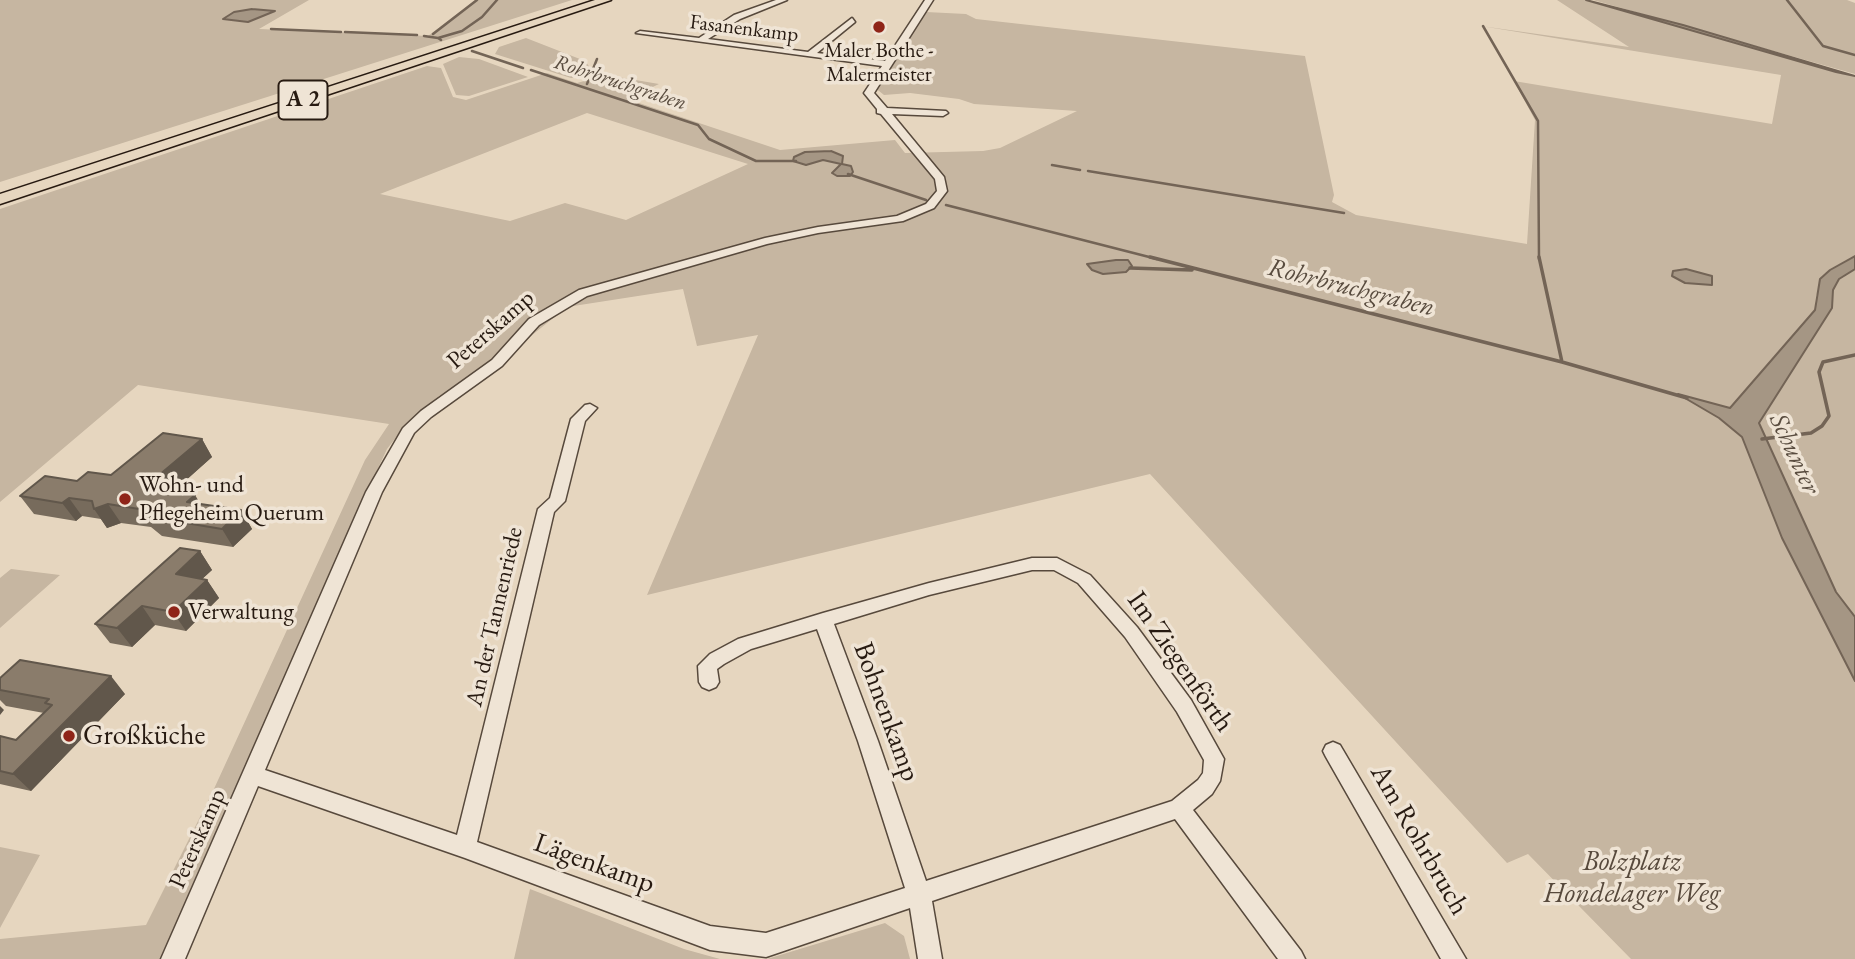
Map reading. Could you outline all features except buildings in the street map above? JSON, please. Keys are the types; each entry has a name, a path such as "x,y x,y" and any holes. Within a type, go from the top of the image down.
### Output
{"highway":[{"name":"A 2","path":"0,190 585,0"},
{"name":"A 2","path":"0,199 606,0"}],"street":[{"path":"700,41 737,17 783,0"},
{"path":"929,0 869,93 880,111 943,113"},
{"path":"809,55 852,20"},
{"name":"Fasanenkamp","path":"639,33 886,64"},
{"name":"Peterskamp","path":"173,959 396,449 417,421 497,363 534,322 571,298 612,283 797,233 899,219 933,203 942,191 940,179 880,111"},
{"name":"An der Tannenriede","path":"465,848 546,509 557,501 578,419 590,408"},
{"name":"Im Ziegenförth","path":"823,620 1031,564 1057,564 1084,579 1131,632 1184,706 1214,759 1216,767 1205,787 1179,808 919,895"},
{"name":"Bohnenkamp","path":"709,682 707,666 717,659 745,644 823,620 868,741 919,895 930,959"},
{"name":"Am Rohrbruch","path":"1333,751 1454,959"},
{"name":"Lägenkamp","path":"253,775 465,848 710,938 766,945 919,895"},
{"path":"1179,808 1293,959"}],"green space":[{"path":"0,0 309,0 259,29 428,36 475,0 572,0 0,182"},
{"name":"Bolzplatz Hondelager Weg","path":"1557,0 1586,0 1855,76 1855,256 1830,270 1816,296 1815,310 1730,408 1681,395 1719,418 1742,437 1782,538 1855,681 1855,959 1631,959 1528,854 1507,863 1150,474 647,595 758,335 697,346 683,289 567,307 491,368 439,396 408,422 387,449 162,959 0,959 0,939 146,925 213,791 365,460 389,424 138,385 0,502 0,209 427,66 441,68 453,97 466,100 547,73 577,83 606,75 659,84 627,99 780,150 895,140 905,153 983,151 1000,148 1077,111 974,104 959,99 910,93 884,95 874,87 926,12 966,14 976,19 1305,56 1334,195 1332,202 1356,215 1527,244 1535,120 1514,81 1772,124 1781,75 1481,26 1629,47","holes":["587,113 748,164 626,220 565,203 510,221 380,194"]},
{"path":"1593,0 1847,0 1855,3 1855,74"},
{"path":"526,38 585,61 591,69 579,78 571,78 495,54 499,47"},
{"path":"459,57 479,59 528,77 469,96 456,95 443,64"},
{"path":"1855,269 1855,617 1836,592 1758,423 1832,308 1833,290 1839,279"},
{"path":"11,569 60,575 0,628 0,578"},
{"path":"0,847 40,855 0,928"},
{"path":"530,889 684,949 720,959 514,959"},
{"path":"885,923 904,936 910,959 767,959"}],"shaded area":[{"path":"1586,0 1683,25 1855,76 1836,72"},
{"path":"252,9 275,11 248,22 223,19 234,12"},
{"path":"831,151 843,156 842,164 851,166 853,172 850,176 837,176 832,173 841,164 823,160 806,165 793,161 794,157 805,152"},
{"path":"1855,256 1855,269 1839,279 1833,290 1832,308 1759,423 1836,592 1855,617 1855,681 1782,538 1742,437 1719,418 1678,394 1730,408 1815,310 1820,279"},
{"path":"1128,260 1132,266 1126,272 1103,274 1092,270 1087,264"},
{"path":"1686,269 1712,276 1712,285 1685,283 1672,276 1673,271"}],"waterway":[{"path":"433,34 477,0"},
{"name":"Rohrbruchgraben","path":"438,38 462,31 482,17 497,0"},
{"path":"1787,0 1823,46 1855,55"},
{"path":"1483,26 1538,121 1539,259"},
{"path":"271,29 341,32"},
{"path":"345,32 417,35"},
{"path":"424,36 438,38"},
{"name":"Rohrbruchgraben","path":"472,51 523,68"},
{"path":"587,84 597,59"},
{"name":"Rohrbruchgraben","path":"531,70 698,125 709,139 756,161 796,161"},
{"path":"1052,165 1080,170"},
{"path":"1088,171 1344,213"},
{"name":"Rohrbruchgraben","path":"848,174 926,200"},
{"name":"Rohrbruchgraben","path":"946,205 1157,259"},
{"name":"Rohrbruchgraben","path":"1150,257 1562,362"},
{"path":"1539,257 1562,362"},
{"path":"1130,268 1192,270"},
{"name":"Schunter","path":"1762,439 1811,433 1822,426 1829,416 1819,372 1823,362 1855,355"},
{"name":"Rohrbruchgraben","path":"1562,362 1687,398"}],"place":[{"name":"Maler Bothe - Malermeister","path":"879,27"},
{"name":"Wohn- und Pflegeheim Querum","path":"125,499"},
{"name":"Verwaltung","path":"174,612"},
{"name":"Großküche","path":"69,736"}]}
